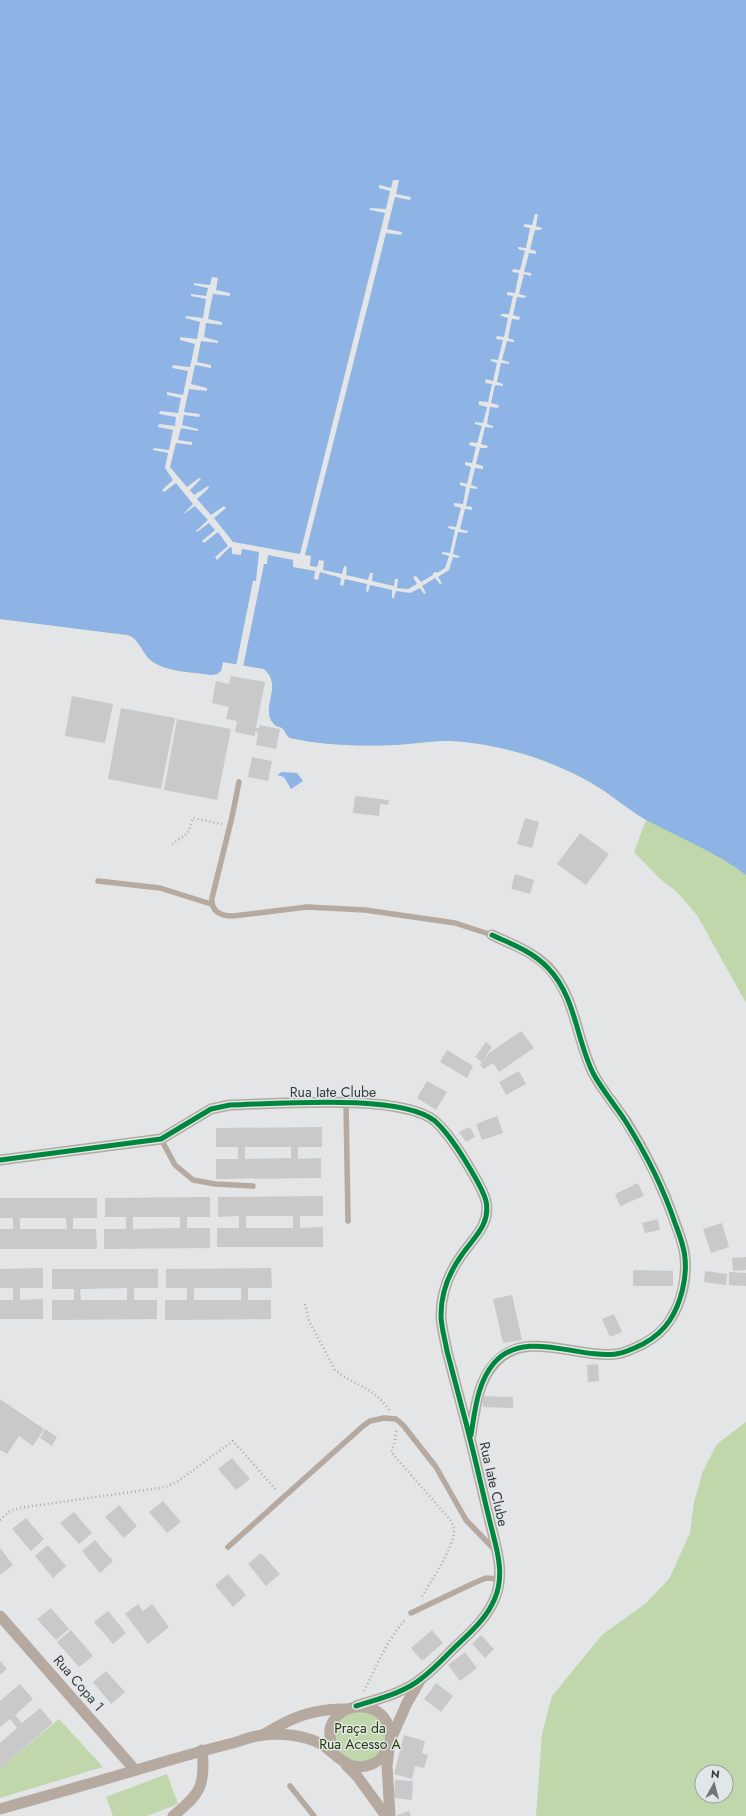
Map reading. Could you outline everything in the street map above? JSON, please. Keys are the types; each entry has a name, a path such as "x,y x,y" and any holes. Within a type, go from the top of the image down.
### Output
{"street":[{"path":"470,1437 482,1385 494,1363 502,1356 512,1350 522,1347 536,1346 604,1354 617,1354 633,1349 650,1340 663,1330 669,1322 680,1301 685,1272 683,1245 666,1199 641,1146 594,1076 585,1056 571,1004 560,984 549,968 535,956 492,935"},
{"name":"Rua Iate Clube","path":"0,1160 161,1139 211,1108 230,1105 346,1103 389,1105 423,1114 445,1131 482,1190 486,1203 484,1225 478,1236 461,1255 452,1270 446,1285 441,1316 448,1353 470,1437 497,1552 499,1579 495,1598 489,1610 478,1625 422,1679"},
{"name":"Rua Copa 1","path":"0,1616 135,1770"},
{"path":"334,1752 330,1740 330,1728 336,1717 351,1708 387,1696 422,1679"},
{"path":"342,1762 353,1766 364,1767 374,1764 383,1757 407,1703 422,1679"},
{"path":"262,1735 292,1718 324,1709 367,1707 378,1711 386,1719 390,1730 387,1766 390,1816"},
{"path":"0,1809 202,1750 262,1735 281,1734 299,1736 318,1742 334,1752 357,1776 386,1816"},
{"path":"172,1816 190,1801 198,1791 203,1774 202,1750"}],"lane":[{"path":"211,904 239,782"},
{"path":"98,881 160,888 211,904 216,912 224,916 307,907 366,910 455,923 492,935"},
{"path":"346,1103 348,1221"},
{"path":"161,1139 175,1165 193,1180 215,1184 252,1186"},
{"path":"228,1547 363,1426 370,1421 384,1418 396,1419 403,1425 436,1467 466,1520 497,1552"},
{"path":"411,1613 486,1578 499,1579"},
{"path":"290,1786 314,1816"}],"path":[{"path":"172,844 188,833 193,818 230,826"},
{"path":"305,1304 309,1321 335,1370 341,1376 362,1385 374,1393 384,1402 396,1419 396,1441 391,1452 452,1522 454,1531 452,1541 439,1569 411,1613 398,1627 351,1708"},
{"path":"0,1520 10,1512 25,1507 166,1487 178,1481 233,1441 283,1498"}],"green space":[{"path":"0,575 429,708 746,848 746,1003 697,915 676,891 659,878 634,852 646,820 591,783 541,760 504,748 485,744 450,741 364,746 318,743 290,738 282,728 275,725 270,718 269,711 272,683 270,676 264,669 223,662 221,671 217,674 211,675 173,670 159,665 149,659 138,643 127,635 0,619"},
{"path":"746,1422 746,1816 536,1816 542,1734 552,1696 603,1634 645,1604 669,1579 690,1533 694,1502 703,1471 717,1444"},
{"name":"Praça da Rua Acesso A","path":"360,1710 370,1712 378,1718 384,1726 386,1736 384,1746 378,1754 370,1760 360,1762 350,1760 342,1754 336,1746 334,1736 336,1726 342,1718 350,1712"},
{"path":"59,1719 103,1767 0,1798 0,1769"},
{"path":"167,1774 178,1804 147,1816 113,1816 106,1797"}],"water":[{"path":"0,0 746,0 746,875 723,859 641,817 590,782 558,766 541,760 488,745 452,741 363,746 318,743 290,738 282,728 275,725 270,718 269,711 272,683 270,676 264,669 223,662 221,671 217,674 211,675 173,670 159,665 149,659 138,643 127,635 0,619"},
{"path":"282,772 297,773 303,781 291,789 284,777 277,775"}],"pier":[{"path":"393,180 399,180 396,194 411,197 410,200 395,197 387,229 402,232 401,235 386,233 305,555 311,556 310,566 317,567 319,560 324,561 323,570 342,574 344,566 347,567 346,575 368,580 370,573 373,573 372,581 394,586 395,579 398,579 397,588 408,589 417,584 413,577 416,576 421,582 433,575 433,573 437,573 445,568 449,556 442,554 442,552 450,553 455,530 448,528 449,526 456,527 461,508 454,506 454,503 463,504 466,487 460,485 460,482 467,484 471,467 465,465 465,462 472,463 476,447 469,445 470,442 477,443 482,426 475,424 475,422 483,423 487,407 479,405 479,401 488,402 492,384 485,383 486,379 493,381 497,363 491,361 491,359 498,360 503,340 496,339 497,336 504,337 508,318 501,316 501,314 509,314 513,296 507,295 507,292 515,293 519,273 512,272 513,269 520,270 525,251 518,249 518,247 526,248 530,228 524,227 524,224 532,225 535,214 538,214 536,226 542,228 541,230 535,230 530,249 536,251 536,254 529,253 524,272 531,273 531,276 524,274 519,294 526,296 525,298 517,297 513,315 520,317 519,320 512,319 508,338 514,340 514,342 507,341 502,360 509,362 509,364 501,363 497,382 503,384 503,386 495,385 491,403 499,405 498,408 490,407 487,424 493,426 493,428 485,427 481,444 488,446 487,448 480,448 476,464 483,466 483,469 475,468 471,485 477,487 477,489 470,488 466,506 472,507 472,510 465,509 460,529 468,531 467,533 458,532 453,554 459,556 459,558 453,557 449,570 438,577 442,583 440,584 435,578 422,586 426,593 424,594 420,588 410,593 396,591 394,598 392,598 392,590 370,585 368,592 366,591 367,584 345,579 343,586 340,585 341,578 320,572 318,580 314,579 315,571 293,567 293,560 268,555 267,564 264,564 243,667 236,666 253,581 256,581 259,552 242,549 241,555 232,554 232,548 230,547 217,560 215,557 228,546 218,532 204,543 202,541 215,530 209,523 197,532 196,531 208,520 195,506 182,515 193,504 176,483 164,492 162,490 173,480 165,468 168,453 153,450 154,448 169,450 173,430 158,427 159,424 175,426 176,417 159,414 160,411 178,413 181,398 167,395 167,392 183,395 188,371 172,368 173,365 190,367 195,344 180,340 180,337 197,339 200,322 185,318 186,316 203,318 206,299 191,296 191,294 206,296 208,288 194,285 194,283 210,285 212,277 218,278 216,290 230,293 230,296 213,294 208,319 222,322 222,325 206,323 204,337 218,341 218,343 201,341 197,362 211,365 211,368 195,365 191,384 207,388 207,391 189,389 184,412 200,414 199,417 184,415 182,425 198,429 198,431 181,428 178,440 192,442 192,445 176,443 170,467 187,487 199,478 201,479 190,490 194,495 208,486 209,488 197,499 211,515 224,506 226,508 214,518 233,542 300,554 385,213 370,210 370,208 386,209 390,191 379,188 379,185 391,188"}],"building":[{"path":"231,676 265,682 256,728 259,728 259,725 280,729 276,749 256,745 258,733 255,732 255,736 235,732 237,721 226,719 229,707 212,703 216,681 229,684"},
{"path":"72,696 113,704 105,743 65,736"},
{"path":"121,708 175,718 161,789 108,779"},
{"path":"177,719 231,729 217,800 164,790"},
{"path":"252,757 272,761 268,781 248,777"},
{"path":"355,796 389,800 388,805 380,804 379,816 353,813"},
{"path":"525,818 539,822 532,848 517,844"},
{"path":"580,833 609,854 586,885 557,864"},
{"path":"515,874 534,880 530,894 511,889"},
{"path":"521,1031 534,1048 499,1072 493,1063 484,1069 480,1065 489,1053"},
{"path":"486,1042 492,1047 482,1062 475,1057"},
{"path":"447,1050 473,1066 467,1078 440,1062"},
{"path":"519,1071 526,1084 506,1095 499,1082"},
{"path":"427,1081 447,1092 436,1110 417,1098"},
{"path":"497,1116 503,1133 482,1140 476,1124"},
{"path":"322,1127 322,1147 298,1147 298,1159 321,1158 321,1178 216,1179 216,1159 238,1159 238,1147 216,1147 216,1128","holes":["245,1147 291,1147 291,1158 245,1159"]},
{"path":"470,1127 475,1137 466,1142 459,1132"},
{"path":"638,1183 644,1196 620,1206 615,1194"},
{"path":"323,1196 323,1216 300,1216 300,1228 323,1227 323,1247 217,1247 217,1228 239,1228 239,1216 218,1217 218,1197","holes":["246,1216 293,1216 293,1228 246,1228"]},
{"path":"210,1197 210,1217 187,1217 187,1228 210,1228 210,1248 104,1249 104,1229 126,1229 126,1217 105,1217 105,1198","holes":["133,1217 180,1217 180,1228 133,1229"]},
{"path":"0,1198 97,1198 97,1218 73,1218 73,1229 96,1229 97,1249 0,1249 0,1229 13,1229 13,1218 0,1218","holes":["20,1218 66,1218 67,1229 20,1229"]},
{"path":"658,1219 660,1230 645,1233 642,1223"},
{"path":"722,1223 729,1247 711,1253 703,1229"},
{"path":"746,1257 746,1270 733,1271 732,1258"},
{"path":"43,1268 43,1288 20,1288 20,1300 43,1299 43,1319 0,1319 0,1300 13,1300 13,1288 0,1288 0,1269"},
{"path":"271,1268 272,1288 248,1288 248,1300 271,1300 271,1319 165,1320 165,1300 187,1300 187,1288 166,1288 166,1269","holes":["194,1288 241,1288 241,1300 194,1300"]},
{"path":"52,1269 158,1269 158,1288 134,1288 134,1300 157,1300 157,1319 52,1320 52,1300 74,1300 74,1289 52,1289","holes":["127,1288 127,1300 81,1300 80,1289"]},
{"path":"633,1270 673,1271 673,1286 633,1286"},
{"path":"705,1271 727,1274 726,1285 704,1282"},
{"path":"729,1272 746,1273 746,1286 729,1285"},
{"path":"512,1295 522,1340 503,1343 493,1299"},
{"path":"614,1314 622,1332 610,1337 602,1319"},
{"path":"598,1364 599,1381 588,1382 587,1365"},
{"path":"483,1396 513,1397 513,1408 483,1407"},
{"path":"0,1399 44,1429 33,1446 19,1436 7,1454 0,1450"},
{"path":"45,1429 57,1437 52,1446 40,1438"},
{"path":"232,1458 250,1479 236,1490 218,1469"},
{"path":"163,1501 181,1522 167,1533 149,1512"},
{"path":"119,1505 137,1526 124,1538 105,1517"},
{"path":"74,1512 92,1533 79,1544 60,1523"},
{"path":"26,1518 44,1539 31,1551 12,1529"},
{"path":"95,1540 113,1561 100,1573 82,1551"},
{"path":"48,1545 66,1566 53,1578 35,1556"},
{"path":"0,1548 13,1565 0,1575"},
{"path":"261,1553 280,1574 266,1586 248,1564"},
{"path":"228,1574 246,1595 233,1607 215,1585"},
{"path":"138,1604 143,1611 152,1604 169,1627 148,1644 125,1614"},
{"path":"51,1608 69,1629 56,1640 37,1619"},
{"path":"108,1611 126,1633 113,1644 94,1622"},
{"path":"71,1630 93,1656 79,1667 57,1642"},
{"path":"432,1630 443,1643 422,1661 411,1648"},
{"path":"481,1635 494,1649 485,1658 472,1644"},
{"path":"465,1652 477,1668 460,1681 448,1665"},
{"path":"0,1661 7,1669 0,1675"},
{"path":"106,1671 125,1692 111,1704 93,1682"},
{"path":"436,1683 453,1696 441,1712 424,1699"},
{"path":"20,1684 33,1699 15,1715 22,1723 40,1708 53,1723 0,1769 0,1743 17,1728 10,1719 0,1727 0,1701"},
{"path":"404,1735 425,1741 422,1753 428,1755 424,1768 415,1766 412,1779 394,1774"},
{"path":"395,1780 413,1781 412,1800 394,1798"},
{"path":"409,1811 411,1816 397,1815"}],"cycle path":[{"path":"471,1435 480,1388 488,1371 494,1363 507,1353 521,1348 536,1346 601,1354 616,1354 633,1349 655,1337 667,1324 674,1313 680,1298 685,1274 685,1258 682,1244 654,1171 622,1116 593,1073 587,1060 570,1005 557,979 548,968 535,957 521,948 492,935"},
{"path":"0,1160 161,1139 211,1109 230,1105 306,1102 367,1103 418,1112 435,1121 446,1132 460,1152 482,1189 487,1210 486,1217 480,1231 461,1256 449,1277 442,1299 441,1320 447,1351 496,1548 500,1568 500,1578 495,1598 488,1612 473,1630 439,1663 407,1688 356,1706"}]}
